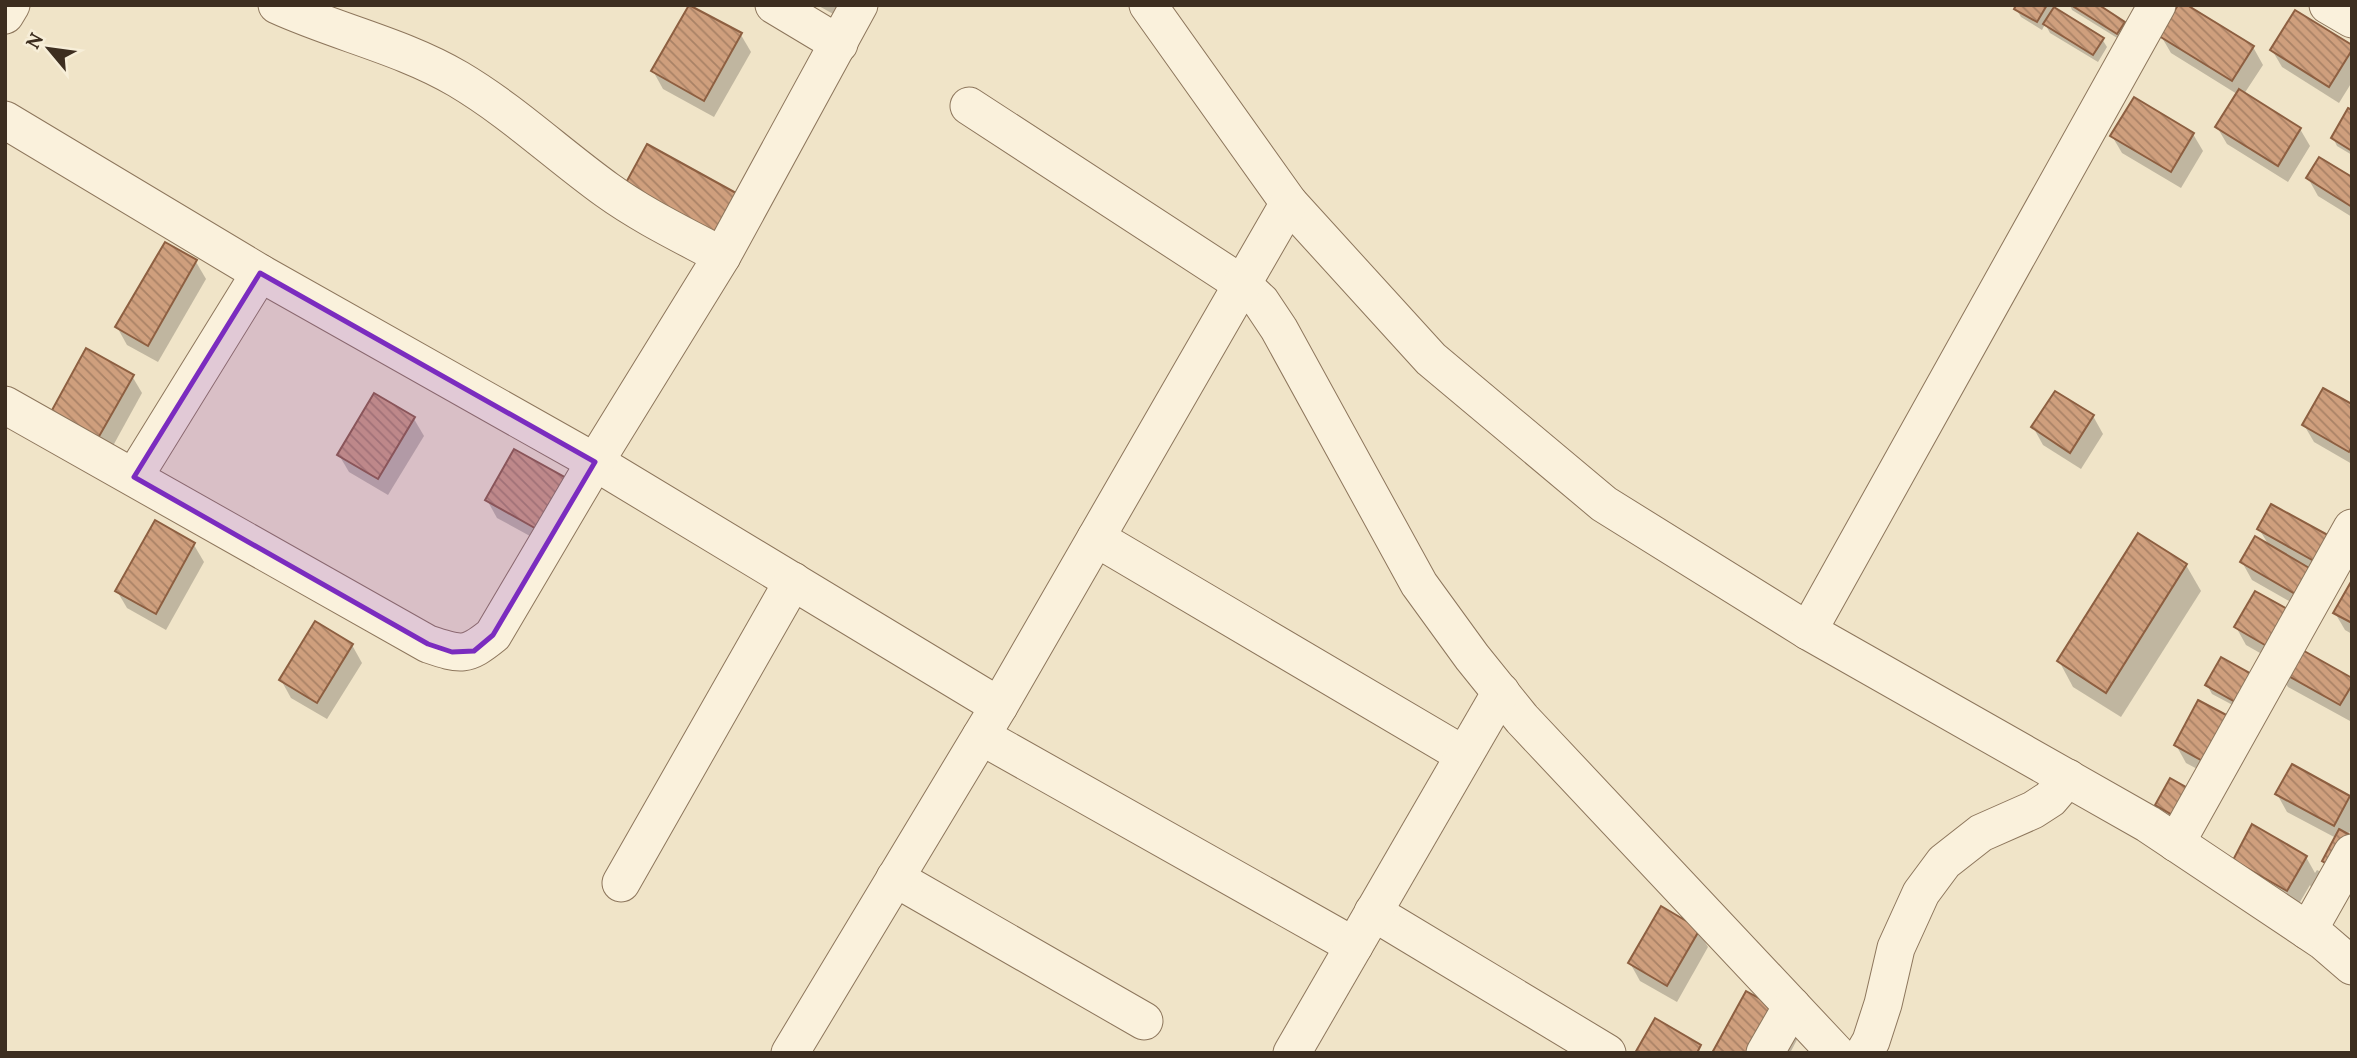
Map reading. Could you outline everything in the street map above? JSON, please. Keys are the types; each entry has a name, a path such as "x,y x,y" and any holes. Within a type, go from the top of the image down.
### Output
{"street":[{"path":"5,15 11,5"},
{"path":"277,5 319,24 404,52 458,79 520,121 608,191 722,256"},
{"path":"774,5 839,44"},
{"path":"5,405 428,644 452,652 474,651 493,635 595,462 722,256 859,5"},
{"path":"1147,5 1289,203 1431,359 1604,504 1808,631 2176,842 2308,931 2352,965"},
{"path":"1808,631 2157,5"},
{"path":"2328,5 2352,19"},
{"path":"969,106 1242,284 1261,302 1279,329 1419,584 1500,692 1522,719 1836,1053"},
{"path":"5,120 260,273 595,462 793,582 990,721 1354,946"},
{"path":"790,1053 990,721 1289,203"},
{"path":"134,477 260,273"},
{"path":"2176,842 2352,528"},
{"path":"1096,538 1464,755"},
{"path":"621,883 793,582"},
{"path":"1292,1053 1500,692"},
{"path":"1864,1053 1871,1041 1883,1004 1896,948 1921,893 1944,862 1981,833 2033,810 2050,799 2068,778"},
{"path":"2308,931 2352,853"},
{"path":"895,878 1144,1021"},
{"path":"1373,912 1607,1053"},
{"path":"1765,1053 1792,1006"}],"highlighted area":[{"path":"260,273 595,462 493,635 474,651 452,652 428,644 134,477"}],"building":[{"path":"689,5 742,33 704,101 651,71"},
{"path":"2016,5 2047,5 2037,22 2014,9"},
{"path":"2071,5 2099,5 2125,22 2117,34"},
{"path":"2178,5 2187,5 2254,46 2232,81 2159,36"},
{"path":"2054,7 2104,38 2093,55 2043,24"},
{"path":"2295,10 2352,45 2352,50 2329,87 2270,50"},
{"path":"2239,89 2301,128 2278,166 2215,127"},
{"path":"2134,97 2194,133 2171,172 2110,136"},
{"path":"2348,108 2352,110 2352,151 2331,138"},
{"path":"647,144 736,193 711,239 622,190"},
{"path":"2319,157 2352,177 2352,207 2306,178"},
{"path":"165,242 197,260 148,346 115,327"},
{"path":"86,348 134,375 93,447 46,421"},
{"path":"2323,388 2352,404 2352,447 2349,452 2302,425"},
{"path":"2055,391 2094,415 2070,453 2031,427"},
{"path":"374,393 415,417 378,479 337,455"},
{"path":"514,449 568,479 540,531 485,500"},
{"path":"2271,504 2335,539 2321,565 2257,529"},
{"path":"155,520 195,543 156,614 115,591"},
{"path":"2138,533 2187,564 2106,693 2057,661"},
{"path":"2255,536 2316,572 2302,598 2240,562"},
{"path":"2352,580 2352,623 2333,613"},
{"path":"2255,591 2291,611 2270,648 2234,627"},
{"path":"315,621 353,644 317,703 279,680"},
{"path":"2290,643 2352,678 2352,685 2340,705 2276,669"},
{"path":"2221,657 2253,675 2237,703 2205,685"},
{"path":"2198,700 2232,718 2208,764 2174,745"},
{"path":"2292,764 2350,796 2334,826 2275,794"},
{"path":"2170,778 2191,790 2176,817 2155,805"},
{"path":"2252,824 2307,856 2287,891 2233,860"},
{"path":"2339,829 2352,836 2352,878 2322,861"},
{"path":"1661,906 1700,929 1667,986 1628,963"},
{"path":"1746,991 1791,1016 1771,1053 1712,1053"},
{"path":"1655,1018 1701,1045 1697,1053 1635,1053"}]}
